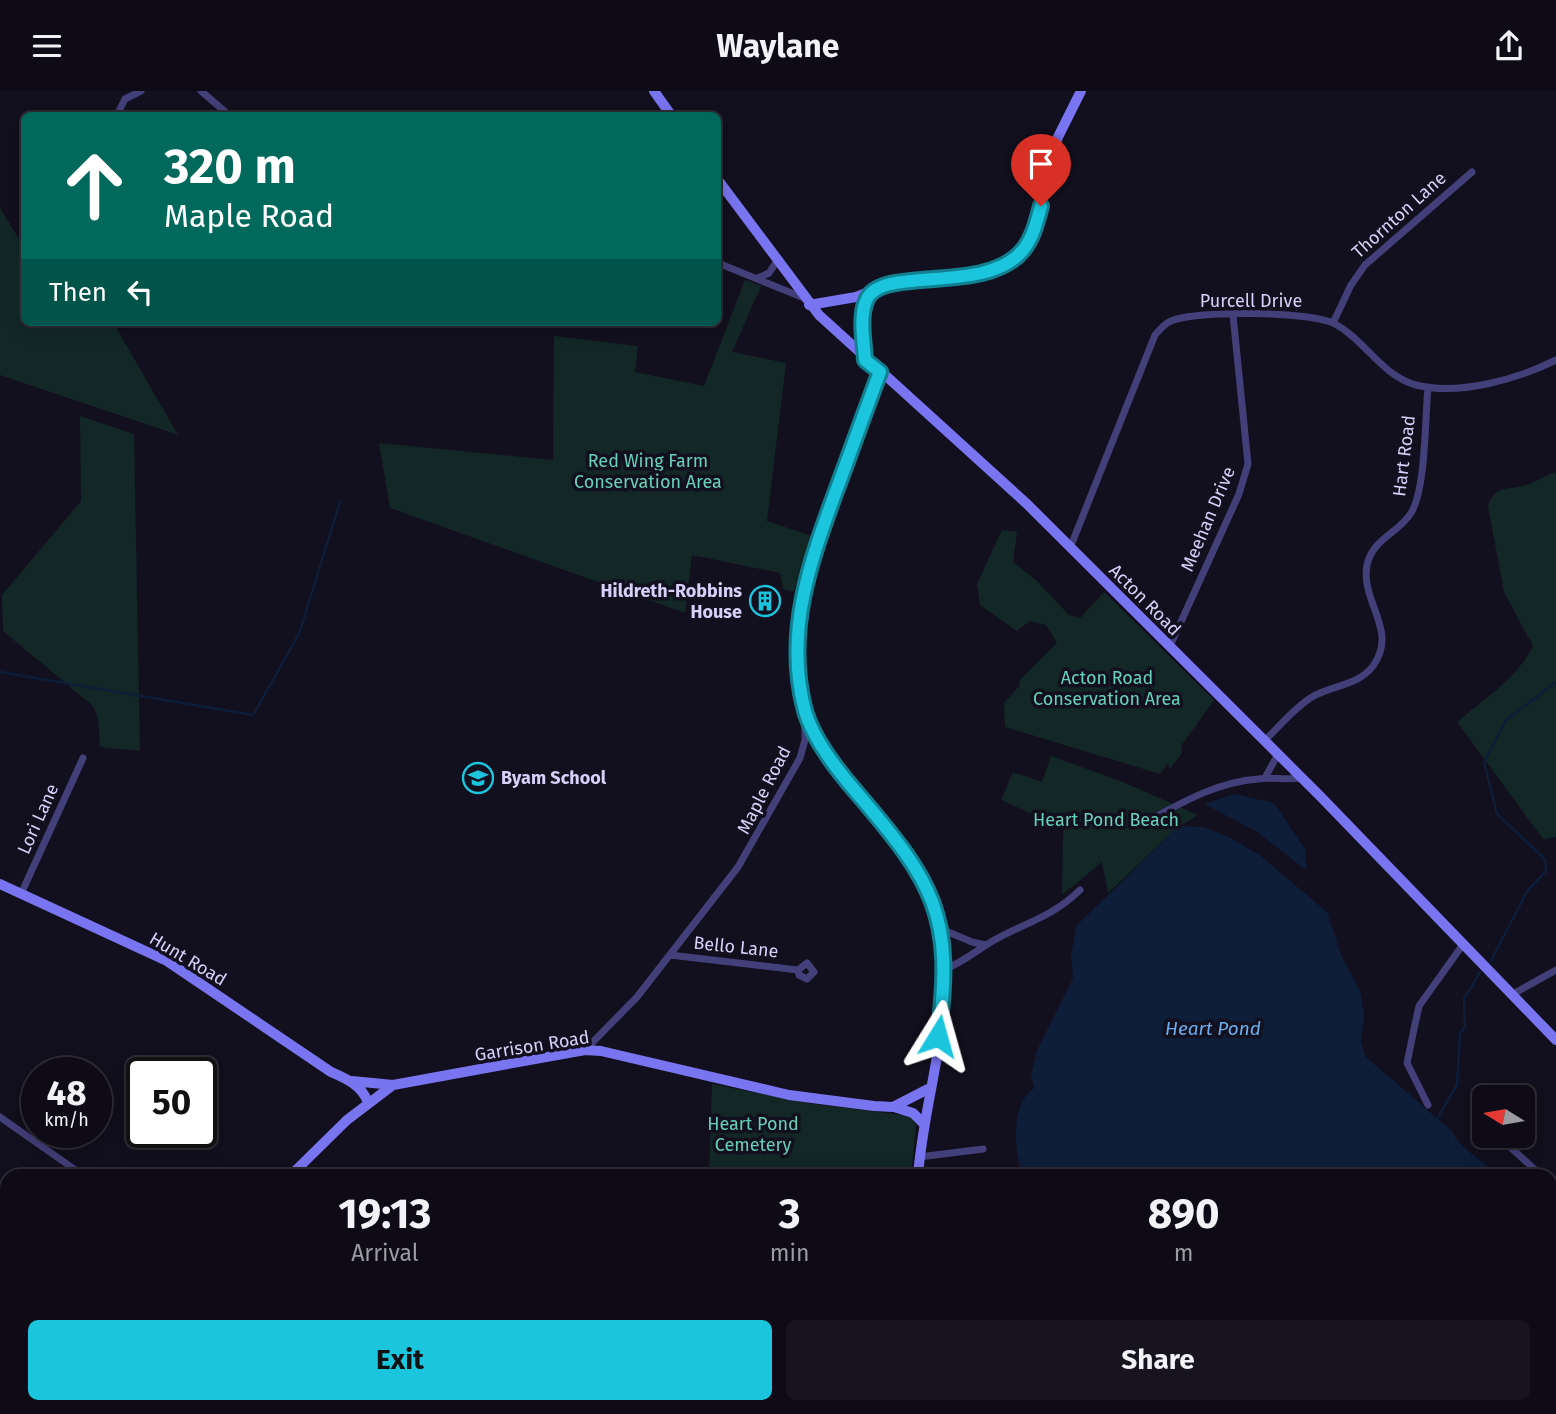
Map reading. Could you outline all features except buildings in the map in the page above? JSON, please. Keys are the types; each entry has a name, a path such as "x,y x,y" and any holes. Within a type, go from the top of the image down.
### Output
{"main road":[{"path":"653,91 669,112"},
{"path":"806,301 842,300 894,282 982,275 1002,268 1017,257 1034,229 1058,137 1081,91"},
{"name":"Acton Road","path":"721,184 806,301 865,360 1014,491 1265,740 1556,1040"},
{"path":"865,360 864,311 872,291"},
{"name":"Maple Road","path":"804,710 797,659 802,595 809,564 880,372"},
{"path":"804,710 841,772 895,838 925,881 941,929 944,996 928,1089 918,1169"},
{"name":"Hunt Road","path":"0,884 167,961 323,1066 349,1080 362,1091 368,1102"},
{"name":"Garrison Road","path":"296,1169 368,1102 393,1085 585,1050 601,1051 789,1095 893,1107 913,1113 923,1123"},
{"name":"Hunt Road","path":"349,1080 393,1085"},
{"path":"893,1107 928,1089"}],"street":[{"path":"118,112 125,99 141,91"},
{"path":"201,91 226,112"},
{"name":"Thornton Lane","path":"1333,323 1351,285 1365,265 1472,172"},
{"path":"758,278 769,273 777,261"},
{"path":"721,264 806,301"},
{"name":"Purcell Drive","path":"1070,548 1155,335 1169,321 1233,315 1304,316 1333,323 1368,349 1391,373 1405,381 1428,387 1509,380 1556,361"},
{"name":"Meehan Drive","path":"1170,646 1239,494 1248,464 1233,315"},
{"name":"Hart Road","path":"1265,740 1305,702 1362,677 1378,658 1383,630 1367,584 1367,566 1376,545 1405,520 1416,502 1428,387"},
{"name":"Maple Road","path":"585,1050 631,1005 746,857 774,801 796,767 805,740 804,710"},
{"path":"1265,778 1278,754"},
{"name":"Lori Lane","path":"21,894 83,758"},
{"path":"1155,817 1194,795 1225,785 1265,778 1279,781 1301,778"},
{"path":"944,970 968,960 986,945 1040,920 1080,890"},
{"path":"941,929 971,942 986,945"},
{"path":"1428,1105 1407,1063 1419,1006 1464,943"},
{"name":"Bello Lane","path":"670,955 798,970"},
{"path":"1513,994 1556,970"},
{"path":"0,1117 74,1169"},
{"path":"1511,1148 1534,1169"},
{"path":"919,1157 983,1149"}],"green space":[{"path":"0,208 21,242 21,326 115,326 178,435 0,375"},
{"name":"Red Wing Farm Conservation Area","path":"745,280 761,286 732,352 786,363 767,521 812,536 794,592 783,589 780,573 692,555 685,613 390,508 379,443 553,460 554,336 638,346 635,372 704,386"},
{"path":"80,416 134,434 140,751 100,747 98,718 93,706 3,631 2,595 81,501"},
{"path":"1556,472 1556,837 1543,839 1457,722 1509,678 1533,646 1504,592 1488,506 1493,496 1500,491 1528,484"},
{"name":"Acton Road Conservation Area","path":"1002,530 1017,532 1013,562 1036,580 1069,615 1080,618 1104,592 1214,700 1181,746 1182,753 1170,769 1168,763 1160,774 1005,727 1004,703 1020,685 1019,681 1057,643 1046,625 1030,621 1017,631 980,605 977,584"},
{"name":"Heart Pond Beach","path":"1051,756 1123,782 1198,815 1178,827 1108,893 1102,862 1062,895 1063,828 1001,800 1013,772 1042,782"},
{"name":"Heart Pond Cemetery","path":"712,1084 806,1103 910,1116 916,1124 912,1169 709,1169"}],"water":[{"path":"1235,794 1274,803 1305,849 1306,870 1254,830 1204,804"},
{"name":"Heart Pond","path":"1179,826 1204,827 1231,838 1261,856 1327,912 1342,957 1360,991 1364,1014 1361,1042 1366,1057 1453,1132 1466,1149 1491,1169 1020,1169 1016,1142 1017,1117 1026,1096 1034,1088 1031,1075 1037,1050 1073,978 1071,956 1076,926"}],"waterway":[{"path":"0,672 253,715 299,634 340,502"},
{"path":"1491,961 1527,891 1546,871 1545,859 1497,814 1484,762 1506,720 1556,682"},
{"path":"1436,1120 1457,1085 1460,1033 1465,1027 1464,999 1480,972"}],"place":[{"name":"Hildreth-Robbins House","path":"765,601"},
{"name":"Byam School","path":"478,778"}],"route":[{"path":"938,1036 944,996 944,970 942,937 934,902 925,881 895,838 841,772 804,710 797,659 799,611 809,564 880,372 865,360 863,323 866,299 876,288 888,283 970,277 1002,268 1024,249 1041,206"}]}
